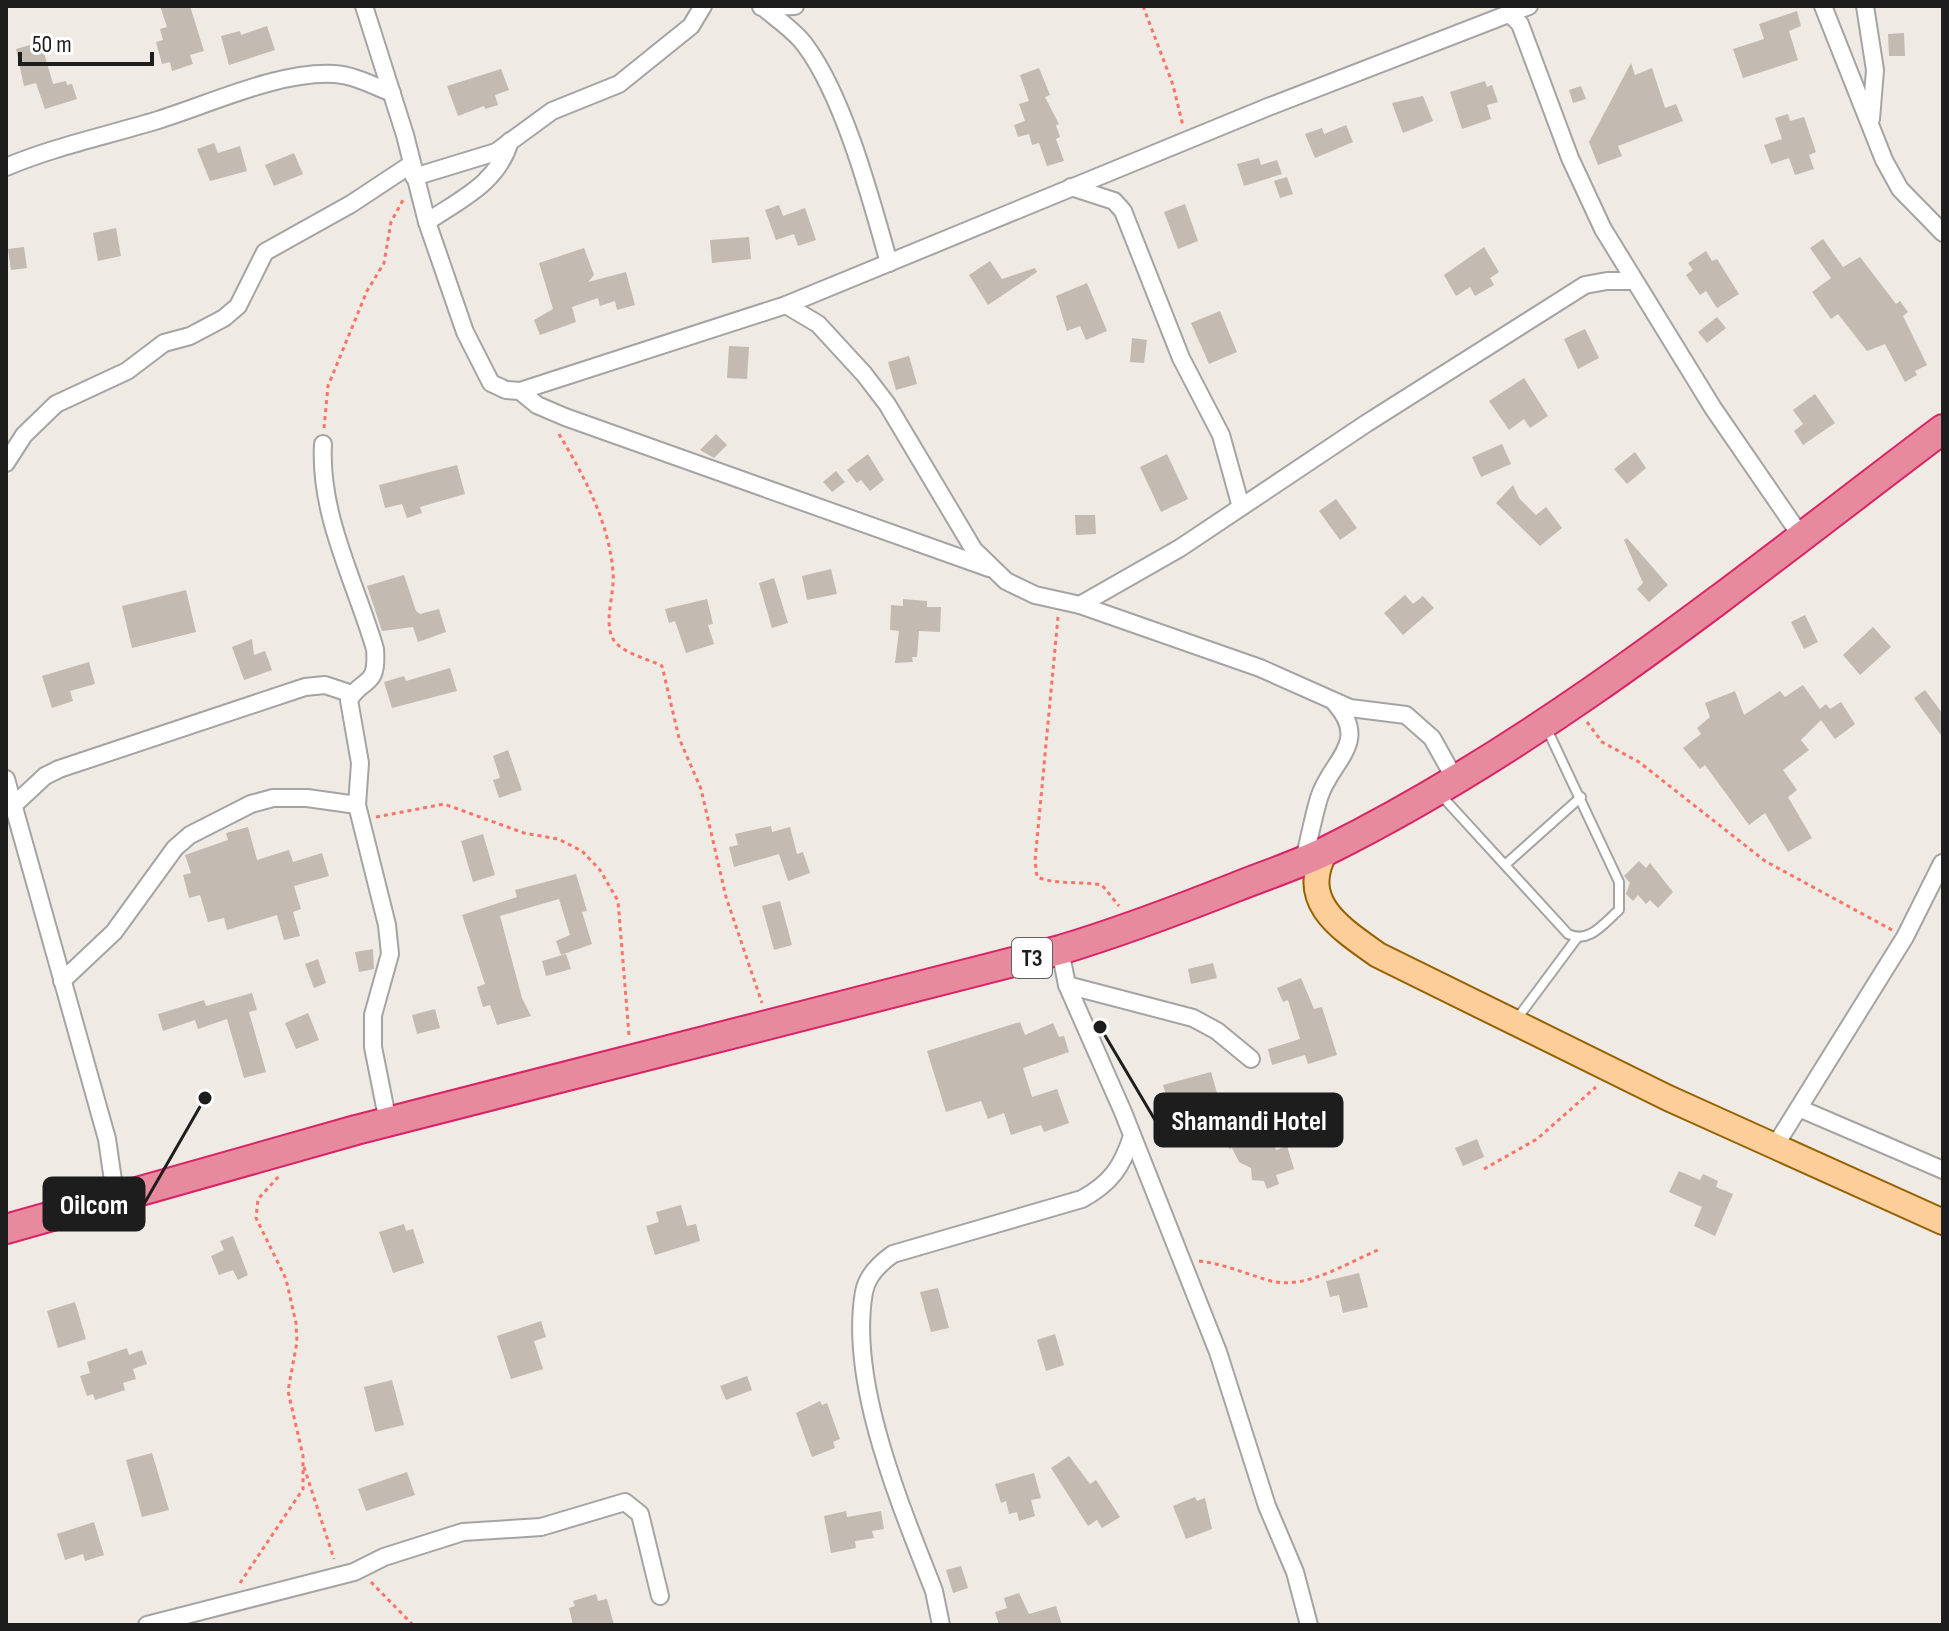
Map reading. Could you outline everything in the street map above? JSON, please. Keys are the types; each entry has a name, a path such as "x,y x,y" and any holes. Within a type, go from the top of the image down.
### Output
{"highway":[{"name":"T3","path":"6,1229 116,1201 388,1122 1060,950 1130,929 1314,856 1446,784 1574,702 1691,621 1943,429"}],"main road":[{"path":"1314,856 1317,899 1358,941 1396,966 1614,1071 1943,1222"}],"street":[{"path":"364,6 392,93 427,222 482,370 491,383 520,391 537,405 990,568"},
{"path":"6,463 24,435 56,404 127,371 164,343 190,336 224,318 238,306 265,252 351,204 413,176 496,152 552,111 619,84 691,26 703,6"},
{"path":"762,7 795,6"},
{"path":"520,391 786,305 1071,187 1529,6"},
{"path":"1823,6 1884,160 1900,189 1943,233"},
{"path":"1865,6 1875,70 1871,123"},
{"path":"762,7 803,42 820,67 871,201 889,263"},
{"path":"1510,14 1520,24 1583,186 1634,281 1713,408 1801,536"},
{"path":"6,167 51,148 158,120 260,87 316,75 337,74 392,93"},
{"path":"427,222 495,173 504,163 510,141"},
{"path":"1071,187 1114,201 1123,211 1181,358 1221,435 1241,507"},
{"path":"1080,605 1138,574 1354,431 1585,285 1634,281"},
{"path":"786,305 818,324 864,374 887,404 974,550 990,568 1021,589 1080,605 1260,668 1335,703 1406,715 1432,738 1446,784"},
{"path":"323,444 322,470 327,504 375,649 375,669 369,684 352,694 349,700 362,781 358,809 387,925 390,954 373,1015 373,1047 388,1122"},
{"path":"14,805 45,776 59,769 269,696 316,685 352,694"},
{"path":"1314,856 1318,799 1350,743 1346,715 1335,703"},
{"path":"6,779 107,1139 116,1201"},
{"path":"62,981 114,932 175,848 190,835 251,804 273,798 307,798 358,809"},
{"path":"1775,1146 1801,1109 1905,937 1942,863"},
{"path":"1060,950 1067,985 1183,1259 1235,1400 1267,1506 1295,1572 1309,1625"},
{"path":"1067,985 1193,1018 1217,1031 1251,1059"},
{"path":"1801,1109 1943,1170"},
{"path":"941,1625 934,1591 866,1390 864,1290 874,1271 893,1254 1082,1199 1099,1190 1117,1175 1132,1136"},
{"path":"147,1625 346,1574 384,1557 463,1532 531,1529 625,1502 637,1508 640,1514 660,1596"}],"lane":[{"path":"1446,784 1506,864 1568,934 1577,938 1592,935 1619,910 1619,882 1543,722"},
{"path":"1506,864 1581,797"},
{"path":"1515,1021 1577,938"}],"path":[{"path":"1143,6 1173,85 1187,141"},
{"path":"323,444 328,386 367,291 384,263 391,222 413,176"},
{"path":"537,405 576,464 602,519 613,571 610,634 619,647 662,666 679,738 701,789 713,851 767,1023"},
{"path":"1060,601 1035,861 1037,877 1050,882 1077,880 1102,885 1115,898 1130,929"},
{"path":"1574,702 1602,742 1639,762 1765,861 1905,937"},
{"path":"358,809 374,818 444,804 524,833 558,839 582,851 600,870 618,901 630,1059"},
{"path":"1484,1169 1537,1139 1614,1071"},
{"path":"287,1166 258,1199 256,1218 282,1270 296,1323 297,1342 288,1391 303,1463 346,1574 366,1578 413,1625"},
{"path":"1183,1259 1220,1263 1274,1282 1290,1282 1312,1278 1378,1250"},
{"path":"215,1608 255,1565 275,1528 303,1489 303,1463"}],"building":[{"path":"160,6 190,6 204,51 190,55 193,64 172,71 170,62 162,64 156,42 163,40 160,29 167,27"},
{"path":"1797,11 1801,26 1789,31 1798,60 1743,78 1733,49 1764,39 1759,24"},
{"path":"267,26 275,50 229,65 221,36 240,31 241,35"},
{"path":"1904,33 1905,56 1889,56 1888,34"},
{"path":"41,42 53,84 66,81 67,85 72,84 77,99 45,109 36,83 24,86 16,49"},
{"path":"1631,63 1635,75 1652,68 1665,108 1676,104 1683,121 1618,146 1622,156 1598,165 1589,142"},
{"path":"1039,68 1050,95 1045,97 1059,124 1056,125 1060,137 1056,139 1064,161 1047,166 1039,143 1032,145 1029,134 1018,137 1014,125 1025,121 1019,104 1029,101 1020,75"},
{"path":"501,69 509,90 495,95 498,105 485,109 484,106 458,116 447,86"},
{"path":"1485,81 1487,87 1492,85 1498,102 1487,105 1491,119 1462,129 1450,92"},
{"path":"1581,86 1586,99 1573,103 1569,90"},
{"path":"1423,96 1433,121 1403,133 1392,103"},
{"path":"1788,114 1790,121 1804,117 1816,152 1809,155 1814,169 1795,175 1789,158 1771,164 1764,145 1782,139 1775,118"},
{"path":"1346,125 1353,142 1315,158 1305,134 1322,128 1324,134"},
{"path":"214,143 218,153 240,146 247,171 210,181 197,149"},
{"path":"294,153 303,174 274,186 265,165"},
{"path":"1259,158 1261,165 1277,160 1282,174 1244,186 1237,164"},
{"path":"1287,177 1293,194 1280,198 1274,181"},
{"path":"1185,204 1198,241 1178,249 1164,212"},
{"path":"779,205 783,216 805,208 816,240 798,246 794,234 776,240 765,210"},
{"path":"116,228 121,256 98,261 93,233"},
{"path":"749,237 751,259 712,263 710,240"},
{"path":"1823,239 1843,267 1860,257 1896,304 1900,301 1908,312 1903,316 1927,365 1915,371 1917,375 1905,382 1885,344 1867,351 1838,314 1831,319 1812,292 1831,278 1810,248"},
{"path":"24,247 27,268 11,270 8,249"},
{"path":"1484,247 1499,272 1490,278 1494,285 1475,296 1470,287 1456,296 1444,275"},
{"path":"584,248 594,275 588,282 626,272 635,305 617,310 615,301 600,306 598,298 572,307 576,322 540,335 534,320 553,309 539,263"},
{"path":"1706,251 1712,261 1717,259 1739,294 1717,308 1706,291 1700,295 1686,275 1693,270 1688,263"},
{"path":"990,261 1002,279 1035,268 1037,272 988,305 969,275"},
{"path":"1087,283 1107,331 1086,340 1080,326 1067,331 1056,296"},
{"path":"1220,311 1237,352 1209,364 1191,323"},
{"path":"1717,317 1726,328 1707,343 1698,332"},
{"path":"1585,329 1599,358 1578,369 1564,339"},
{"path":"1132,338 1147,340 1144,363 1130,362"},
{"path":"729,346 749,347 747,379 727,378"},
{"path":"909,356 917,384 896,390 888,362"},
{"path":"1524,378 1548,416 1530,428 1524,419 1509,430 1489,401"},
{"path":"1815,394 1835,423 1803,445 1794,431 1803,424 1793,410"},
{"path":"716,434 727,445 714,458 700,450"},
{"path":"1502,444 1511,464 1481,477 1472,457"},
{"path":"1635,452 1646,468 1627,484 1614,469"},
{"path":"868,454 884,480 870,491 861,480 857,483 847,470"},
{"path":"1167,454 1188,499 1161,512 1140,467"},
{"path":"457,465 465,494 420,507 422,513 407,518 402,504 385,508 379,485"},
{"path":"836,471 845,482 832,492 823,482"},
{"path":"1513,485 1519,498 1536,515 1546,507 1562,528 1540,546 1496,503"},
{"path":"1336,499 1357,528 1340,540 1319,511"},
{"path":"1075,515 1095,515 1096,534 1076,535"},
{"path":"1627,538 1668,585 1649,602 1637,589 1643,583 1624,540"},
{"path":"831,569 837,594 807,600 802,576"},
{"path":"404,575 416,611 420,614 439,609 446,632 418,642 413,627 382,631 367,586"},
{"path":"774,578 788,623 772,628 759,583"},
{"path":"186,590 196,632 132,648 122,606"},
{"path":"1405,595 1413,604 1423,596 1434,608 1403,635 1384,613"},
{"path":"707,599 713,624 708,625 714,644 686,653 675,621 669,623 665,609"},
{"path":"903,599 927,601 927,607 941,607 940,632 919,631 917,657 912,657 913,662 895,663 899,631 890,630 891,605 903,606"},
{"path":"1805,615 1818,642 1804,649 1791,622"},
{"path":"1873,627 1891,647 1860,675 1843,655"},
{"path":"252,639 254,655 265,651 272,670 244,680 232,647"},
{"path":"89,662 95,684 70,691 73,701 52,708 42,676"},
{"path":"450,668 457,691 392,708 384,682 404,676 406,681"},
{"path":"1803,685 1820,709 1826,704 1830,709 1841,702 1855,724 1835,739 1821,720 1801,740 1809,750 1783,770 1797,790 1788,797 1812,838 1788,852 1765,813 1749,825 1705,765 1700,769 1683,748 1701,734 1697,728 1710,717 1705,703 1735,691 1744,715 1780,691 1785,697"},
{"path":"1925,690 1943,714 1943,738 1914,698"},
{"path":"508,750 522,790 499,798 493,780 500,778 493,756"},
{"path":"771,826 772,832 790,827 797,854 803,852 810,873 788,881 779,854 734,867 729,847 738,845 735,834"},
{"path":"248,827 257,860 289,850 293,862 322,853 329,876 294,886 301,909 293,912 300,936 284,940 277,915 227,930 224,918 208,922 200,895 189,898 183,875 191,873 185,855 228,840 226,833"},
{"path":"483,834 495,875 473,882 461,841"},
{"path":"1639,861 1646,868 1650,863 1673,892 1658,908 1650,900 1646,904 1638,895 1633,901 1626,894 1630,883 1624,876"},
{"path":"576,874 587,911 582,912 592,944 561,955 556,941 570,935 559,899 500,916 522,998 531,1016 497,1025 490,1005 483,1007 477,987 485,984 462,915 517,897 515,890"},
{"path":"780,901 792,945 774,950 762,906"},
{"path":"373,949 374,969 359,972 355,952"},
{"path":"566,954 571,969 546,976 542,961"},
{"path":"318,959 326,983 314,988 305,964"},
{"path":"1213,963 1217,978 1191,984 1188,969"},
{"path":"1301,978 1314,1009 1322,1007 1337,1055 1308,1064 1305,1055 1272,1065 1268,1049 1300,1039 1288,1000 1283,1002 1277,988"},
{"path":"252,993 257,1010 249,1012 266,1072 244,1078 227,1019 198,1029 195,1020 163,1031 158,1014 204,1000 206,1006"},
{"path":"435,1009 440,1028 417,1034 412,1015"},
{"path":"308,1013 319,1040 296,1049 285,1023"},
{"path":"1020,1022 1025,1035 1053,1023 1059,1037 1064,1036 1069,1052 1023,1068 1032,1097 1057,1089 1069,1123 1044,1132 1041,1125 1011,1135 1004,1113 988,1119 981,1101 946,1112 927,1051"},
{"path":"1211,1072 1217,1093 1170,1107 1163,1085"},
{"path":"1246,1124 1250,1135 1268,1128 1276,1150 1287,1146 1294,1169 1276,1175 1279,1184 1267,1189 1264,1181 1252,1180 1251,1168 1239,1162 1232,1148 1229,1149 1222,1132"},
{"path":"1477,1139 1484,1157 1463,1166 1455,1148"},
{"path":"1679,1171 1700,1180 1703,1174 1718,1181 1716,1187 1733,1194 1715,1236 1694,1226 1702,1207 1669,1192"},
{"path":"681,1205 687,1226 696,1224 700,1241 655,1255 646,1226 659,1222 656,1212"},
{"path":"404,1224 406,1231 413,1229 424,1263 393,1273 379,1232"},
{"path":"233,1236 248,1275 238,1280 233,1270 219,1275 211,1256 224,1250 220,1241"},
{"path":"1359,1273 1368,1307 1343,1313 1339,1295 1330,1297 1326,1281"},
{"path":"938,1288 949,1328 931,1332 920,1292"},
{"path":"75,1302 86,1339 58,1348 47,1311"},
{"path":"541,1321 546,1337 534,1341 543,1369 511,1379 497,1336"},
{"path":"1055,1334 1064,1365 1046,1371 1037,1340"},
{"path":"127,1348 129,1355 142,1350 147,1364 133,1369 136,1379 123,1383 125,1390 95,1400 93,1394 87,1396 80,1376 90,1373 87,1362"},
{"path":"747,1376 752,1390 726,1400 720,1386"},
{"path":"392,1380 404,1425 375,1432 364,1387"},
{"path":"820,1401 822,1405 827,1403 840,1439 833,1442 835,1448 812,1457 796,1413"},
{"path":"152,1453 169,1510 142,1517 126,1460"},
{"path":"1069,1456 1090,1484 1096,1480 1120,1517 1102,1528 1097,1520 1088,1526 1051,1468"},
{"path":"407,1472 415,1495 366,1511 358,1489"},
{"path":"1034,1473 1041,1498 1031,1500 1035,1516 1019,1521 1017,1512 1009,1514 1006,1501 1001,1503 995,1484"},
{"path":"1195,1497 1197,1501 1205,1498 1212,1529 1186,1539 1173,1506"},
{"path":"846,1511 847,1517 881,1511 884,1529 872,1531 874,1538 855,1541 856,1548 831,1553 824,1516"},
{"path":"94,1522 104,1555 85,1561 83,1554 65,1560 57,1534"},
{"path":"961,1566 968,1588 953,1593 946,1570"},
{"path":"1019,1593 1029,1614 1056,1606 1062,1625 999,1625 995,1612 1007,1608 1004,1598"},
{"path":"596,1594 598,1601 607,1599 614,1625 573,1625 569,1608 575,1606 573,1601"}],"place":[{"name":"Shamandi Hotel","path":"1100,1027"},
{"name":"Oilcom","path":"205,1098"}]}
